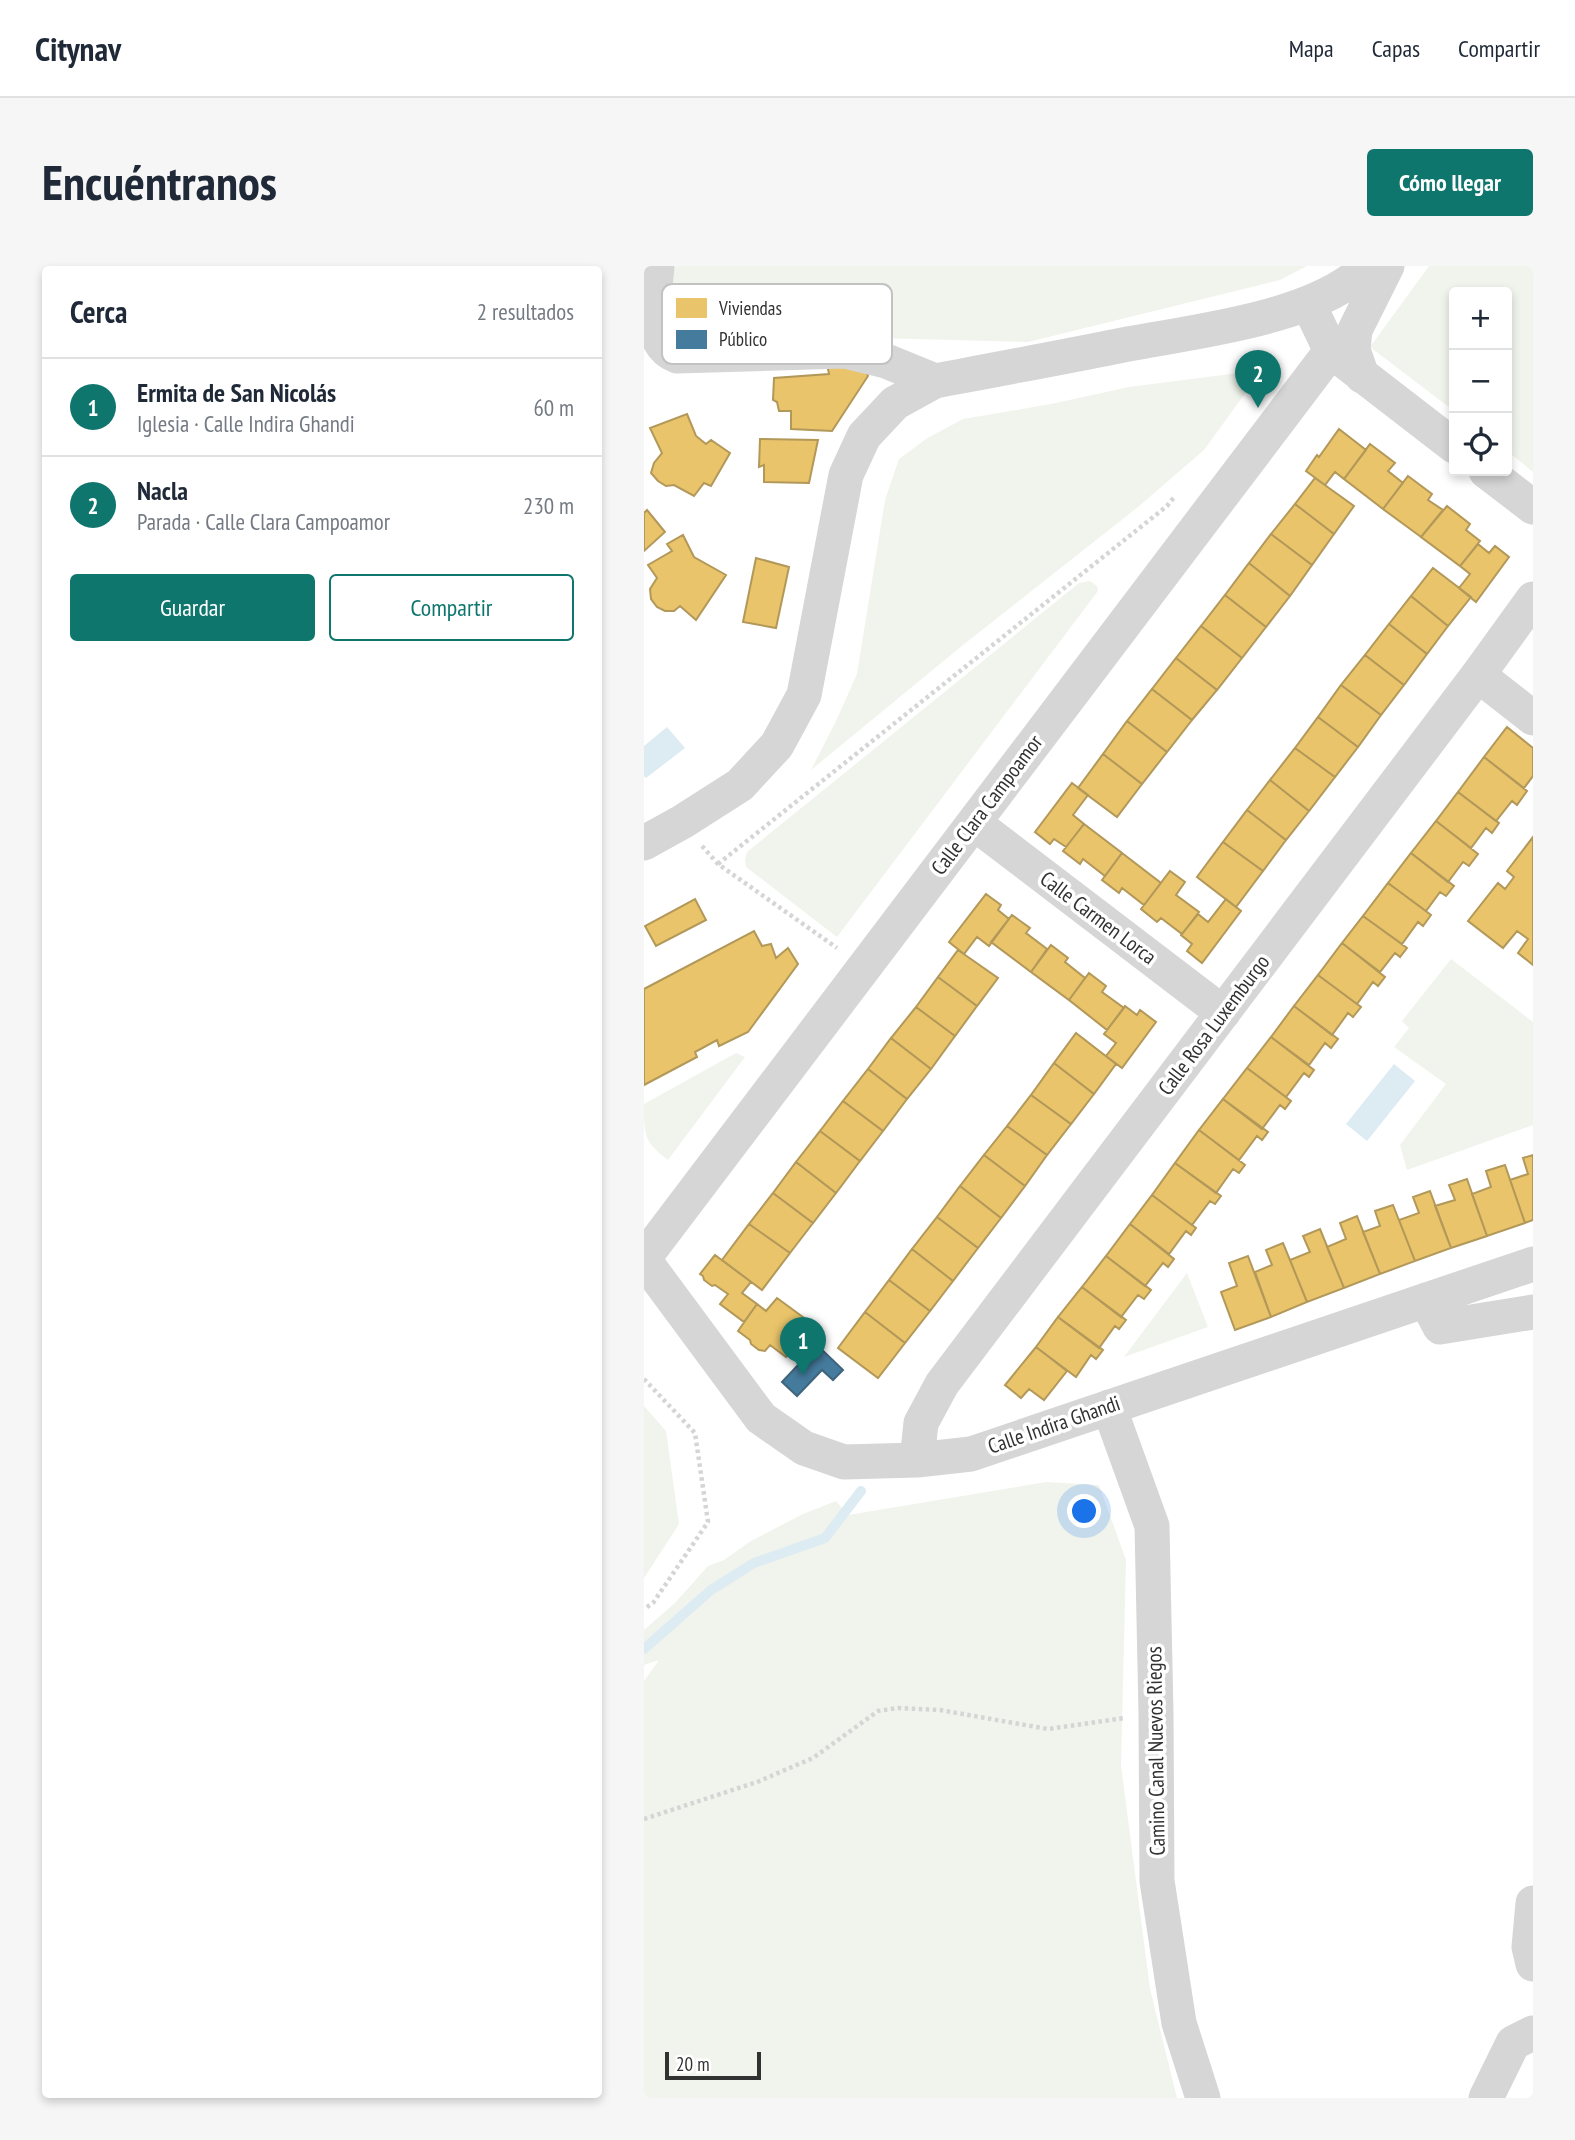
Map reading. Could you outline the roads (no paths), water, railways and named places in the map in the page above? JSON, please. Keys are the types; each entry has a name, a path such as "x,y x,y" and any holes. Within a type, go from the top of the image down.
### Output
{"street":[{"path":"657,266 654,328 662,345"},
{"path":"644,842 682,822 740,785 776,745 804,695 845,475 864,436 895,403 934,382 1249,321 1308,303 1357,277 1367,266"},
{"path":"1362,376 1353,350 1355,330 1387,266"},
{"path":"1308,303 1331,351 1449,442"},
{"path":"1249,321 1279,324 1299,331 1310,346 1311,364 1303,387"},
{"name":"Calle Clara Campoamor","path":"644,1259 1331,351"},
{"path":"892,364 934,382"},
{"path":"1493,476 1533,507"},
{"name":"Calle Rosa Luxemburgo","path":"917,1460 921,1423 942,1384 1533,599"},
{"path":"1478,675 1533,718"},
{"name":"Calle Carmen Lorca","path":"974,823 1223,1013"},
{"name":"Calle Indira Ghandi","path":"644,1259 761,1418 804,1448 844,1462 917,1460 971,1454 1533,1264"},
{"path":"1426,1300 1440,1327 1533,1312"},
{"name":"Camino Canal Nuevos Riegos","path":"1109,1407 1152,1526 1157,1881 1179,2023 1203,2098"},
{"path":"1533,1903 1530,1947 1533,1964"},
{"path":"1486,2098 1513,2043 1533,2034"}],"waterway":[{"path":"644,1649 711,1590 754,1563 825,1538 861,1491"}],"place":[{"name":"Nacla","path":"1258,408"},
{"name":"Ermita de San Nicolás","path":"803,1375"}]}
